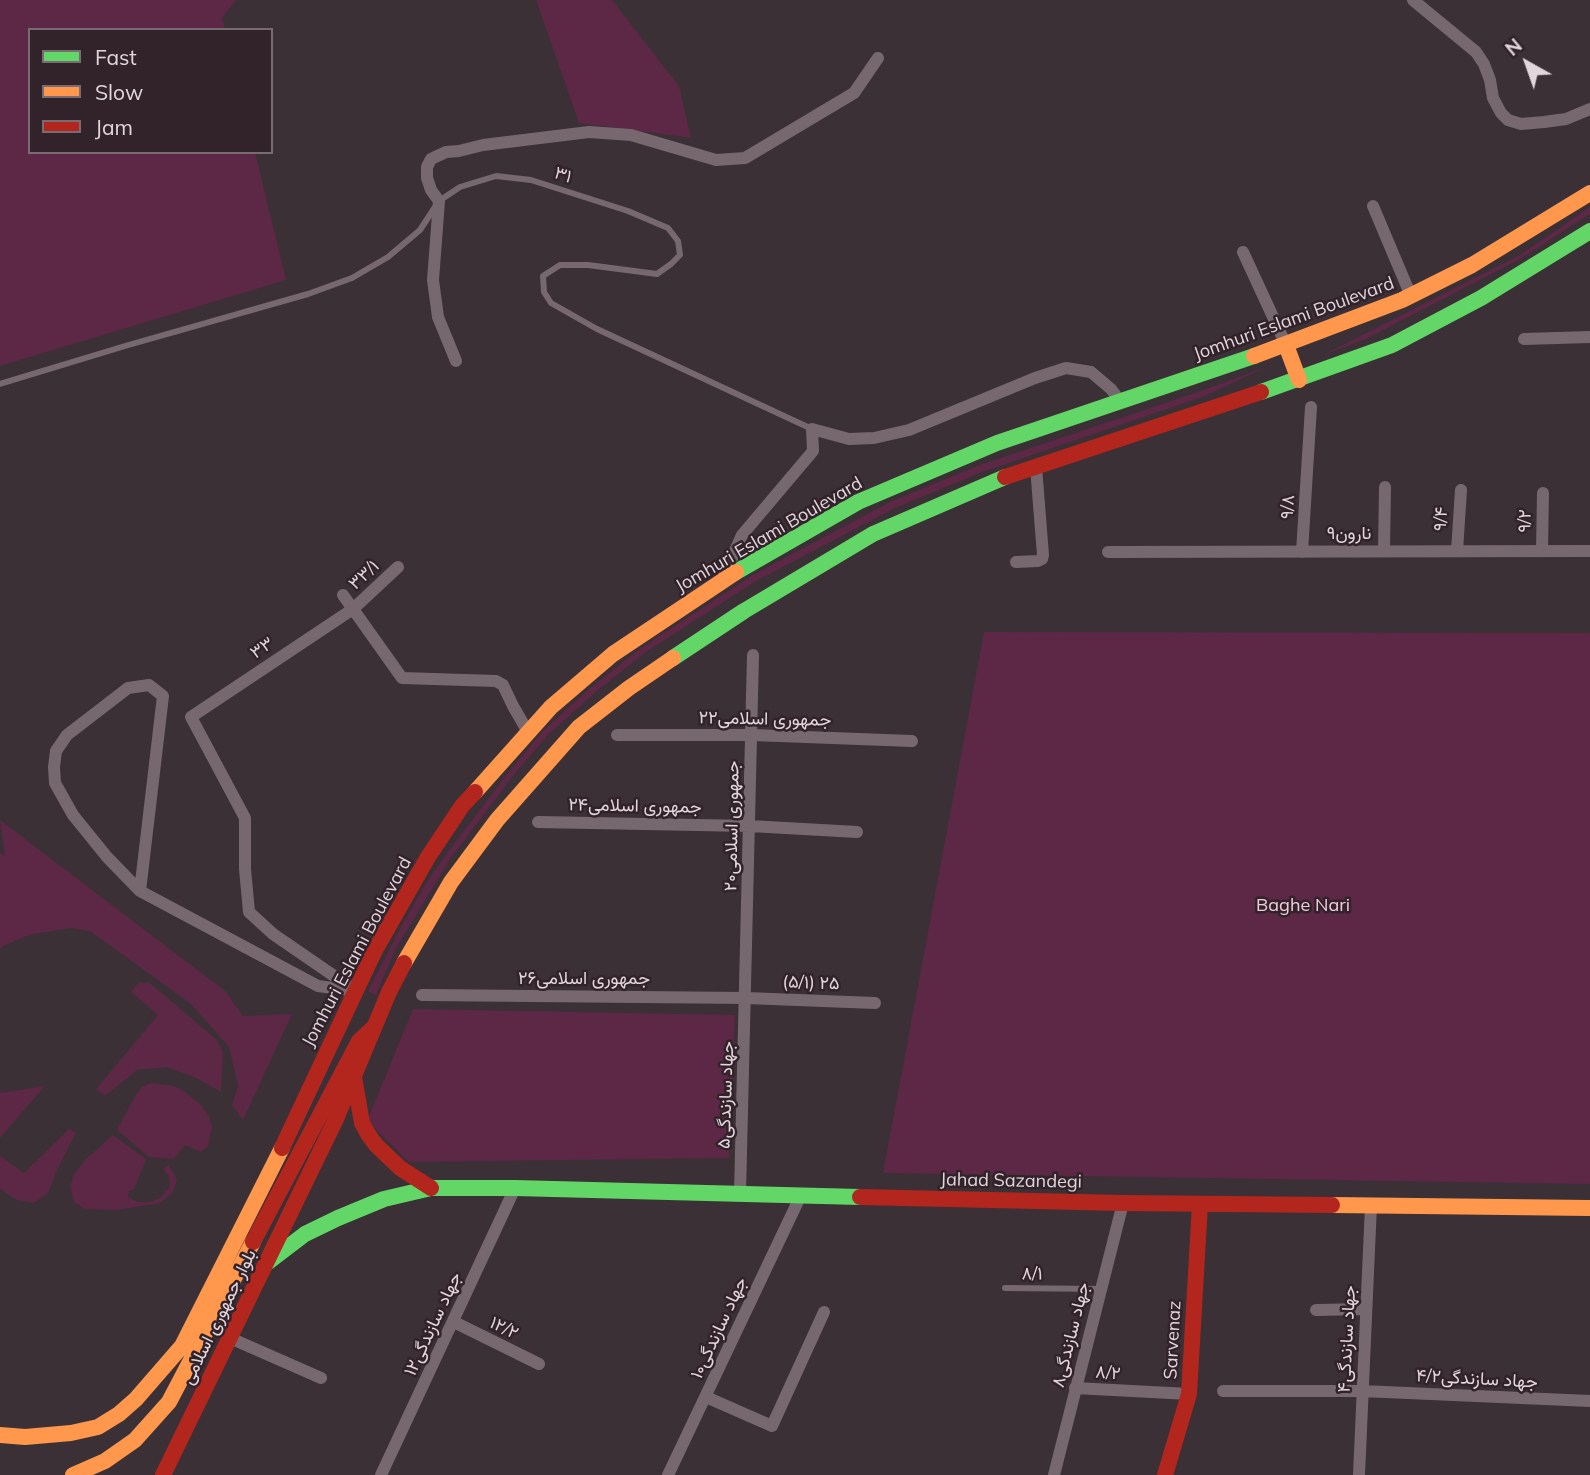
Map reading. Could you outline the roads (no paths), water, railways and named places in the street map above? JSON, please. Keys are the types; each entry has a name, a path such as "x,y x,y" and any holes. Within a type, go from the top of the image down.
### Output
{"main road":[{"name":"Jomhuri Eslami Boulevard","path":"356,991 374,952 428,857 462,806 551,707 613,654 723,579 858,502 997,443 1286,345 1411,296 1472,265 1590,192"},
{"path":"431,1188 400,1168 368,1134 362,1123 354,1077 403,964 451,883 502,814 579,727 629,688 744,611 873,534 1008,476 1299,380 1392,345 1480,298 1590,231"},
{"path":"1286,345 1299,380"},
{"name":"بلوار جمهوری اسلامی","path":"0,1435 25,1437 71,1433 97,1427 119,1414 136,1399 182,1346 278,1158 356,991"},
{"path":"73,1475 105,1461 135,1440 169,1402 359,1041 375,1026"},
{"name":"بلوار جمهوری اسلامی","path":"163,1475 315,1164 354,1077"},
{"name":"Jahad Sazandegi","path":"267,1263 305,1234 338,1218 384,1199 431,1188 1123,1203 1590,1208"},
{"name":"Sarvenaz","path":"1165,1475 1189,1394 1200,1204"}],"street":[{"path":"1413,0 1476,52 1490,80 1493,98 1508,120 1521,124 1544,122 1566,119 1590,109"},
{"path":"456,361 438,317 433,280 439,201 427,178 426,167 431,159 446,152 495,143 589,132 631,135 716,160 745,158 854,93 878,58"},
{"path":"1373,206 1411,296"},
{"path":"1243,252 1286,345"},
{"path":"1524,339 1590,337"},
{"path":"723,579 742,535 813,451 812,429 849,439 874,438 909,430 1066,368 1091,372 1111,389 1119,401"},
{"name":"۹/۸","path":"1303,552 1311,407"},
{"path":"1016,562 1038,561 1043,555 1036,467"},
{"path":"1384,551 1385,487"},
{"name":"۹/۴","path":"1457,551 1461,490"},
{"name":"۹/۲","path":"1542,551 1543,493"},
{"name":"نارون۹","path":"1108,552 1590,551"},
{"name":"۳۳/۱","path":"353,609 398,567"},
{"path":"343,595 401,678 496,681 503,685 528,732"},
{"name":"۳۳","path":"353,609 191,717 245,818 244,869 250,912 273,934 356,991"},
{"name":"جمهوری اسلامی۲۰","path":"746,998 754,655"},
{"path":"140,891 163,696 149,685 128,688 67,736 57,751 55,783 73,815 107,857 140,891 318,986 356,991"},
{"name":"جمهوری اسلامی۲۲","path":"617,735 752,735 912,741"},
{"name":"جمهوری اسلامی۲۴","path":"538,822 750,826 857,832"},
{"name":"جمهوری اسلامی۲۶","path":"422,995 746,998"},
{"name":"(۵/۱) ۲۵","path":"746,998 875,1003"},
{"name":"جهاد سازندگی۵","path":"740,1194 746,998"},
{"name":"جهاد سازندگی۱۲","path":"381,1475 515,1188"},
{"name":"جهاد سازندگی۱۰","path":"668,1475 801,1195"},
{"name":"جهاد سازندگی۸","path":"1054,1475 1123,1203"},
{"name":"جهاد سازندگی۴","path":"1359,1475 1371,1205"},
{"path":"1316,1310 1366,1309"},
{"path":"706,1397 772,1426 824,1312"},
{"name":"۱۲/۲","path":"454,1322 539,1364"},
{"path":"230,1338 321,1378"},
{"name":"۸/۲","path":"1075,1388 1189,1394"},
{"name":"۴/۲جهاد سازندگی","path":"1223,1391 1362,1391 1590,1401"}],"lane":[{"name":"۳۱","path":"0,384 309,294 352,278 388,257 420,230 439,201 460,187 496,176 531,180 628,211 668,228 678,241 680,255 657,274 588,265 560,265 543,276 544,292 551,303 597,329 812,429"},
{"name":"۸/۱","path":"1005,1288 1101,1289"}],"park label":[{"name":"Baghe Nari","path":"1303,906"}]}
